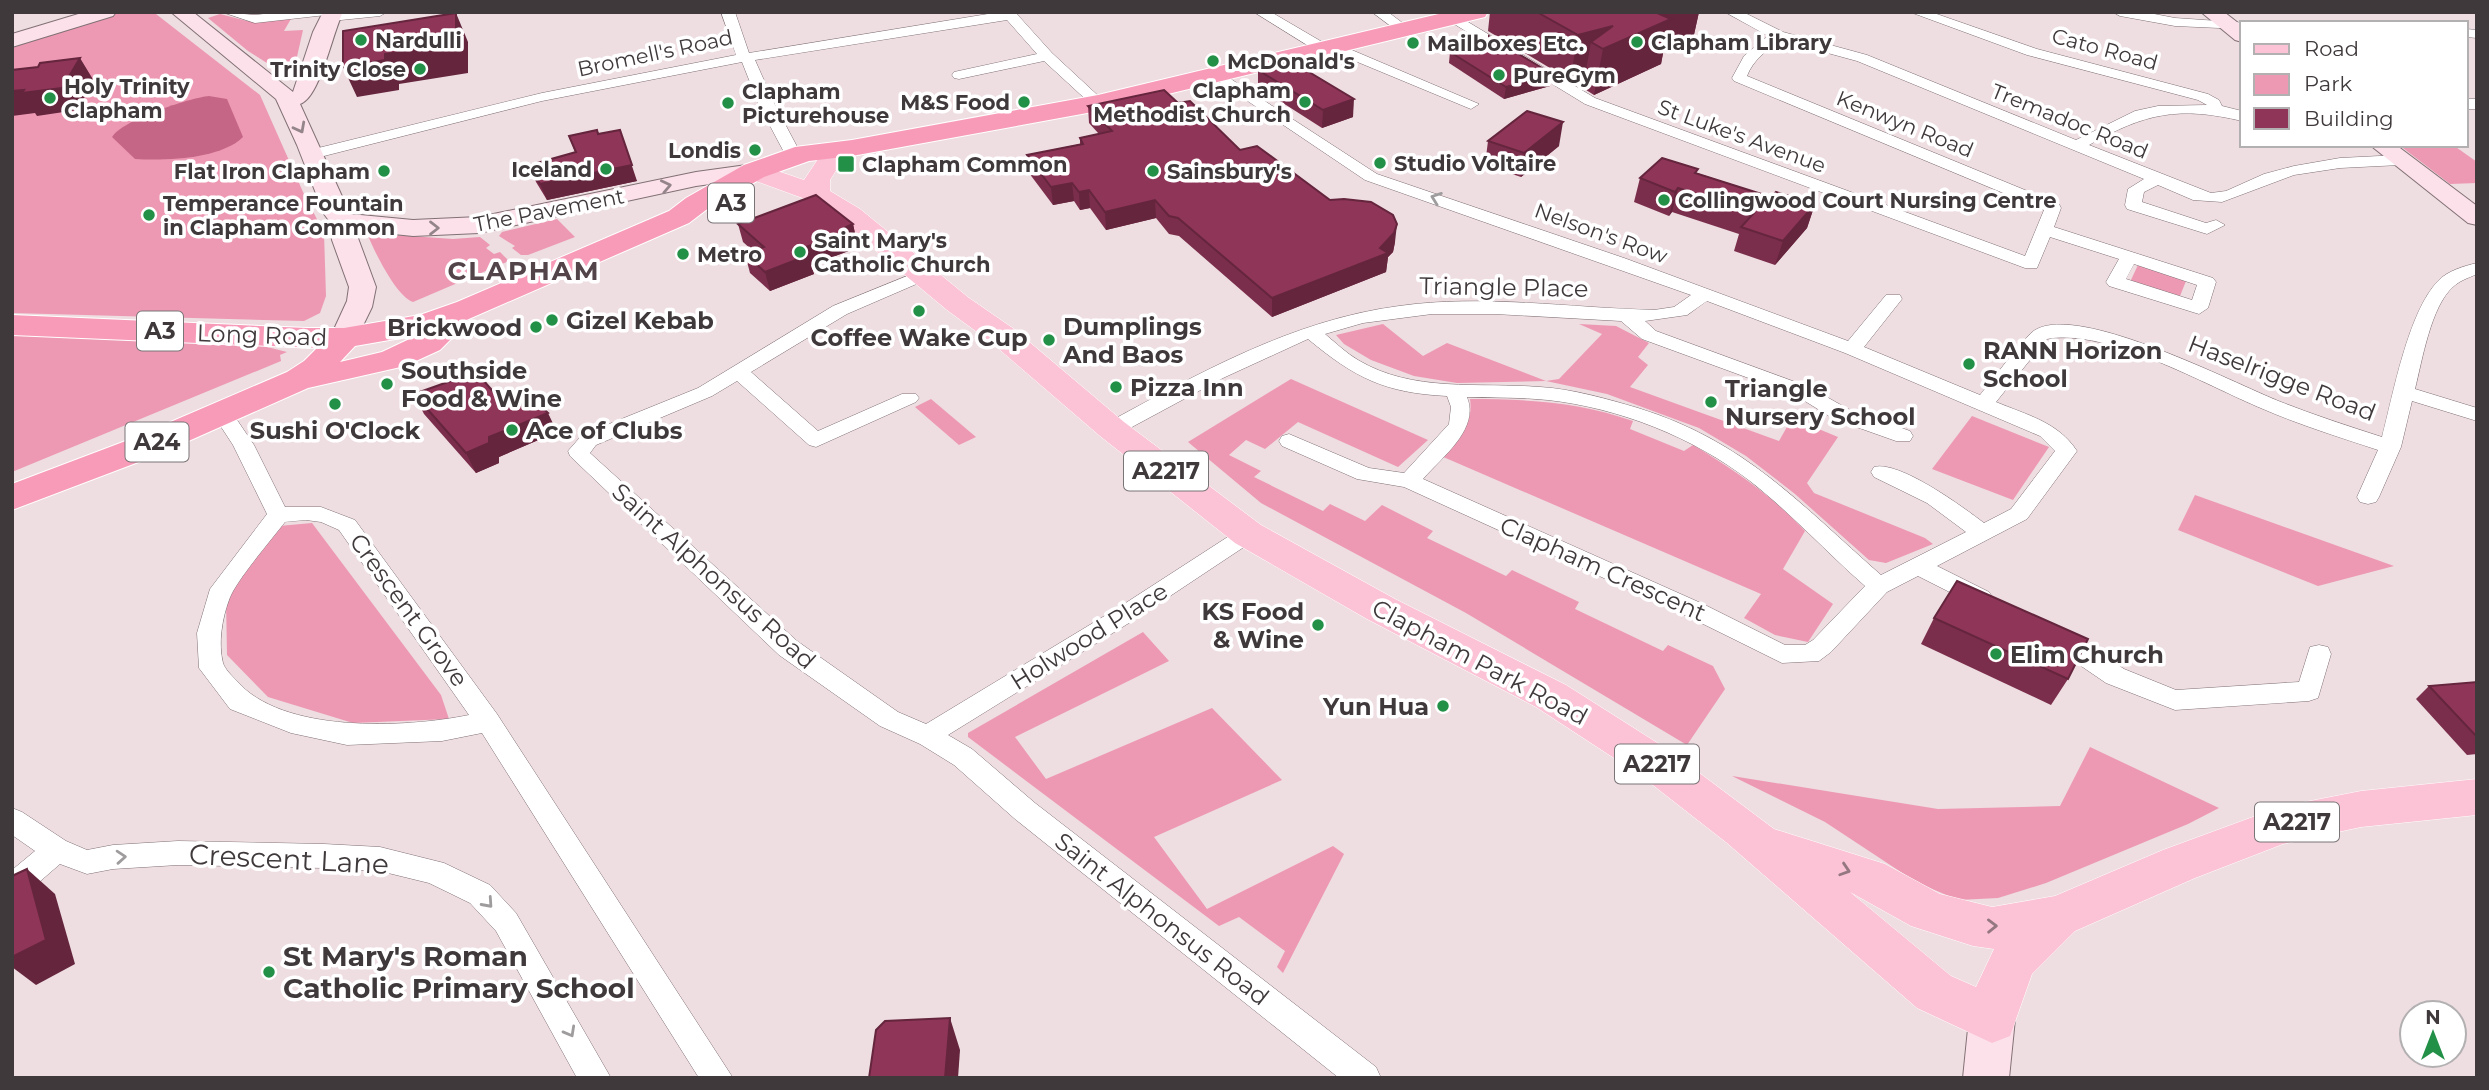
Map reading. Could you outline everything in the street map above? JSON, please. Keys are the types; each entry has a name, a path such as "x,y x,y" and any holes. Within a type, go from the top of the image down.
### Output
{"highway":[{"name":"A3","path":"344,338 425,324 468,309 679,217 696,204 776,169 1220,76 1477,12"},
{"name":"A24","path":"299,379 348,371 406,353 440,334 468,309"},
{"name":"Long Road","path":"12,325 344,338"},
{"name":"A24","path":"12,498 299,379 316,368 344,338"}],"main road":[{"path":"12,41 106,12"},
{"path":"181,12 288,101 313,153 323,187 342,221 341,233 359,274 363,295 344,338"},
{"path":"2211,12 2238,29"},
{"path":"288,101 300,97 305,90 326,14"},
{"path":"2390,153 2477,218"},
{"path":"817,194 817,180 841,155"},
{"name":"Clapham Park Road","path":"776,169 850,215 922,275 1003,336 1112,429 1248,534 1381,609 1551,696 1655,763 1756,842 1934,992 1992,1019"},
{"name":"The Pavement","path":"342,221 413,228 479,225 708,177 776,169"},
{"name":"A2217","path":"1992,1019 2002,983 2015,958 2058,916 2179,864 2280,826 2361,809 2477,797"},
{"path":"1756,842 1869,878 1904,900 1963,922 1992,928 2058,916"},
{"path":"1986,1078 1992,1019"}],"street":[{"path":"229,12 255,19 380,12"},
{"path":"728,12 740,50 745,56 776,169"},
{"path":"1261,12 1330,49 1471,104"},
{"path":"1379,12 1405,30"},
{"name":"Tremadoc Road","path":"1732,12 1778,35 1862,58 2214,200 2288,172 2390,153"},
{"name":"Cato Road","path":"1917,12 2032,52 2203,97 2213,102 2215,109"},
{"path":"2120,12 2238,29"},
{"path":"1008,14 1046,56 1098,103"},
{"name":"Bromell's Road","path":"313,153 542,97 745,56 1008,14"},
{"name":"St Luke's Avenue","path":"1453,19 1590,101 2031,264"},
{"name":"Kenwyn Road","path":"1778,35 1755,53 1740,73 1740,78 2053,208 2031,264"},
{"path":"959,75 1046,56"},
{"name":"Nelson's Row","path":"1220,76 1371,177 1618,262 1852,349 2047,431 2059,440 2066,451 2020,514 1984,534"},
{"path":"2076,145 2139,115 2161,111 2215,109 2240,115"},
{"path":"2158,179 2136,189 2133,205 2207,229 2216,225"},
{"path":"2045,230 2129,257"},
{"name":"Haselrigge Road","path":"1984,404 2041,334 2050,330 2075,331 2101,337 2173,363 2271,405 2390,447 2432,301 2443,286 2456,276 2477,268"},
{"name":"Saint Alphonsus Road","path":"922,275 840,310 705,391 589,440 579,451 581,456 788,648 889,719 929,737 963,757 1025,811 1365,1078"},
{"name":"Triangle Place","path":"1112,429 1255,354 1312,333 1397,311 1483,306 1654,316 1680,311 1704,295"},
{"path":"1852,349 1893,299"},
{"path":"1627,316 1649,335 1802,391 1841,414 1903,436"},
{"path":"1312,333 1346,361 1380,378 1404,385 1455,393 1527,391 1569,397 1641,416 1690,436 1733,460 1779,495 1879,586"},
{"path":"739,372 816,440 909,398"},
{"path":"2404,392 2477,415"},
{"path":"1409,481 1459,425 1461,407 1455,393"},
{"path":"222,413 243,445 278,515"},
{"name":"Clapham Crescent","path":"1289,441 1365,474 1409,481 1695,610 1782,654 1810,654 1822,646 1879,586 1984,534"},
{"path":"2368,497 2390,447"},
{"path":"1882,472 1935,498 1984,534"},
{"name":"Crescent Grove","path":"488,721 442,731 347,734 291,723 239,702 211,668 209,633 218,595 278,515 308,511 327,515 347,525 488,721 717,1078"},
{"name":"Holwood Place","path":"929,737 938,728 1129,611 1248,534"},
{"path":"1918,566 1999,607"},
{"path":"2034,625 2115,676 2175,700 2308,691 2319,654"},
{"name":"Crescent Lane","path":"12,820 56,850 87,862 113,856 178,853 380,859 434,872 480,894 506,922 596,1078"},
{"path":"12,888 56,850"}],"green space":[{"path":"117,12 156,14 260,95 324,233 326,296 320,313 304,321 12,313 12,45"},
{"path":"220,14 247,21 292,17 284,31 303,30 294,70 281,72 248,51 208,18"},
{"path":"2402,147 2456,147 2477,162 2477,183 2450,184"},
{"path":"557,219 575,237 528,255 521,255 512,248 515,246 499,236 502,232"},
{"path":"367,233 453,239 480,237 490,245 486,248 494,254 500,252 509,261 413,302 406,298 393,282"},
{"path":"2138,265 2186,281 2180,296 2130,282"},
{"path":"1383,324 1423,356 1447,343 1546,381 1457,383 1414,376 1371,360 1344,344 1336,335"},
{"path":"1579,324 1616,326 1649,343 1638,357 1648,365 1630,387 1779,441 1792,418 1838,437 1807,483 1814,493 1925,538 1933,544 1886,563 1869,560 1795,494 1746,456 1699,428 1607,394 1546,381 1559,379 1602,334"},
{"path":"12,333 259,345 287,352 280,355 281,361 12,472"},
{"path":"1291,379 1428,440 1398,467 1298,422 1265,449 1246,440 1229,455 1261,471 1254,477 1323,511 1330,504 1365,521 1382,505 1433,531 1427,538 1506,576 1512,570 1579,602 1575,609 1663,651 1668,645 1713,666 1725,689 1687,745 1466,613 1261,503 1188,442"},
{"path":"931,399 976,437 959,445 915,407"},
{"path":"1470,399 1532,401 1593,410 1633,421 1630,429 1684,451 1693,445 1752,484 1780,506 1805,531 1783,569 1833,604 1808,642 1775,635 1744,618 1761,594 1441,456 1467,424"},
{"path":"1972,416 2049,447 2013,500 1932,469"},
{"path":"2195,495 2394,566 2318,586 2178,530"},
{"path":"312,523 441,695 449,719 353,723 268,697 227,655 226,599 279,526"},
{"path":"1143,632 1169,661 1015,737 1046,779 1212,708 1282,780 1154,837 1207,909 1333,846 1344,854 1283,973 1277,967 1285,951 1239,917 1219,926 968,737 968,733"},
{"path":"2090,747 2219,808 2188,824 2046,883 1998,898 1958,900 1916,882 1825,822 1732,776 1938,809 2060,806"}],"shaded area":[{"path":"209,96 227,99 243,137 221,150 177,159 135,159 112,137 118,130 142,117 172,105"}],"building":[{"path":"1537,12 1655,12 1671,19 1603,49 1591,42 1613,26 1578,35"},
{"path":"456,13 456,43 385,54 385,60 343,67 343,31"},
{"path":"1489,36 1552,74 1506,87 1450,52 1489,42"},
{"path":"80,58 62,88 22,93 24,90 12,91 12,70"},
{"path":"1289,60 1354,99 1323,110 1258,70"},
{"path":"1164,90 1178,103 1190,101 1240,150 1257,146 1330,200 1371,202 1393,215 1397,224 1394,233 1380,248 1388,253 1272,298 1178,218 1169,216 1155,200 1105,212 1089,190 1079,192 1072,183 1051,187 1027,155 1083,144 1080,138 1112,131 1088,106"},
{"path":"1527,111 1563,122 1524,153 1488,141"},
{"path":"597,130 598,134 620,130 632,165 540,184 530,165 576,152 569,136"},
{"path":"1662,158 1698,169 1695,173 1771,197 1776,192 1815,204 1783,241 1741,227 1754,213 1678,188 1675,192 1640,178"},
{"path":"816,195 853,224 846,227 849,230 801,249 809,255 765,272 745,254 764,247 738,224"},
{"path":"476,372 505,405 529,396 548,413 489,437 489,443 466,453 414,394"},
{"path":"1957,581 2088,639 2068,679 1934,618"},
{"path":"2477,682 2477,737 2429,686"},
{"path":"27,869 46,940 12,957 12,876"},
{"path":"950,1018 945,1078 869,1078 876,1030 885,1021"}],"place":[{"name":"Nardulli","path":"361,40"},
{"name":"Clapham Library","path":"1637,42"},
{"name":"Mailboxes Etc.","path":"1413,43"},
{"name":"McDonald's","path":"1213,61"},
{"name":"Trinity Close","path":"420,69"},
{"name":"PureGym","path":"1499,75"},
{"name":"Holy Trinity Clapham","path":"50,98"},
{"name":"M&S Food","path":"1024,102"},
{"name":"Clapham Methodist Church","path":"1305,102"},
{"name":"Clapham Picturehouse","path":"728,103"},
{"name":"Londis","path":"755,150"},
{"name":"Studio Voltaire","path":"1380,163"},
{"name":"Clapham Common","path":"846,164"},
{"name":"Iceland","path":"606,169"},
{"name":"Flat Iron Clapham","path":"384,171"},
{"name":"Sainsbury's","path":"1153,171"},
{"name":"Collingwood Court Nursing Centre","path":"1664,200"},
{"name":"Temperance Fountain in Clapham Common","path":"149,215"},
{"name":"Saint Mary's Catholic Church","path":"800,252"},
{"name":"Metro","path":"683,254"},
{"name":"Coffee Wake Cup","path":"919,311"},
{"name":"Gizel Kebab","path":"552,320"},
{"name":"Brickwood","path":"536,327"},
{"name":"Dumplings And Baos","path":"1049,340"},
{"name":"RANN Horizon School","path":"1969,364"},
{"name":"Southside Food & Wine","path":"387,384"},
{"name":"Pizza Inn","path":"1116,387"},
{"name":"Triangle Nursery School","path":"1711,402"},
{"name":"Sushi O'Clock","path":"335,404"},
{"name":"Ace of Clubs","path":"512,430"},
{"name":"KS Food & Wine","path":"1318,625"},
{"name":"Elim Church","path":"1996,654"},
{"name":"Yun Hua","path":"1443,706"},
{"name":"St Mary's Roman Catholic Primary School","path":"269,972"}],"district":[{"name":"CLAPHAM","path":"524,271"}]}
